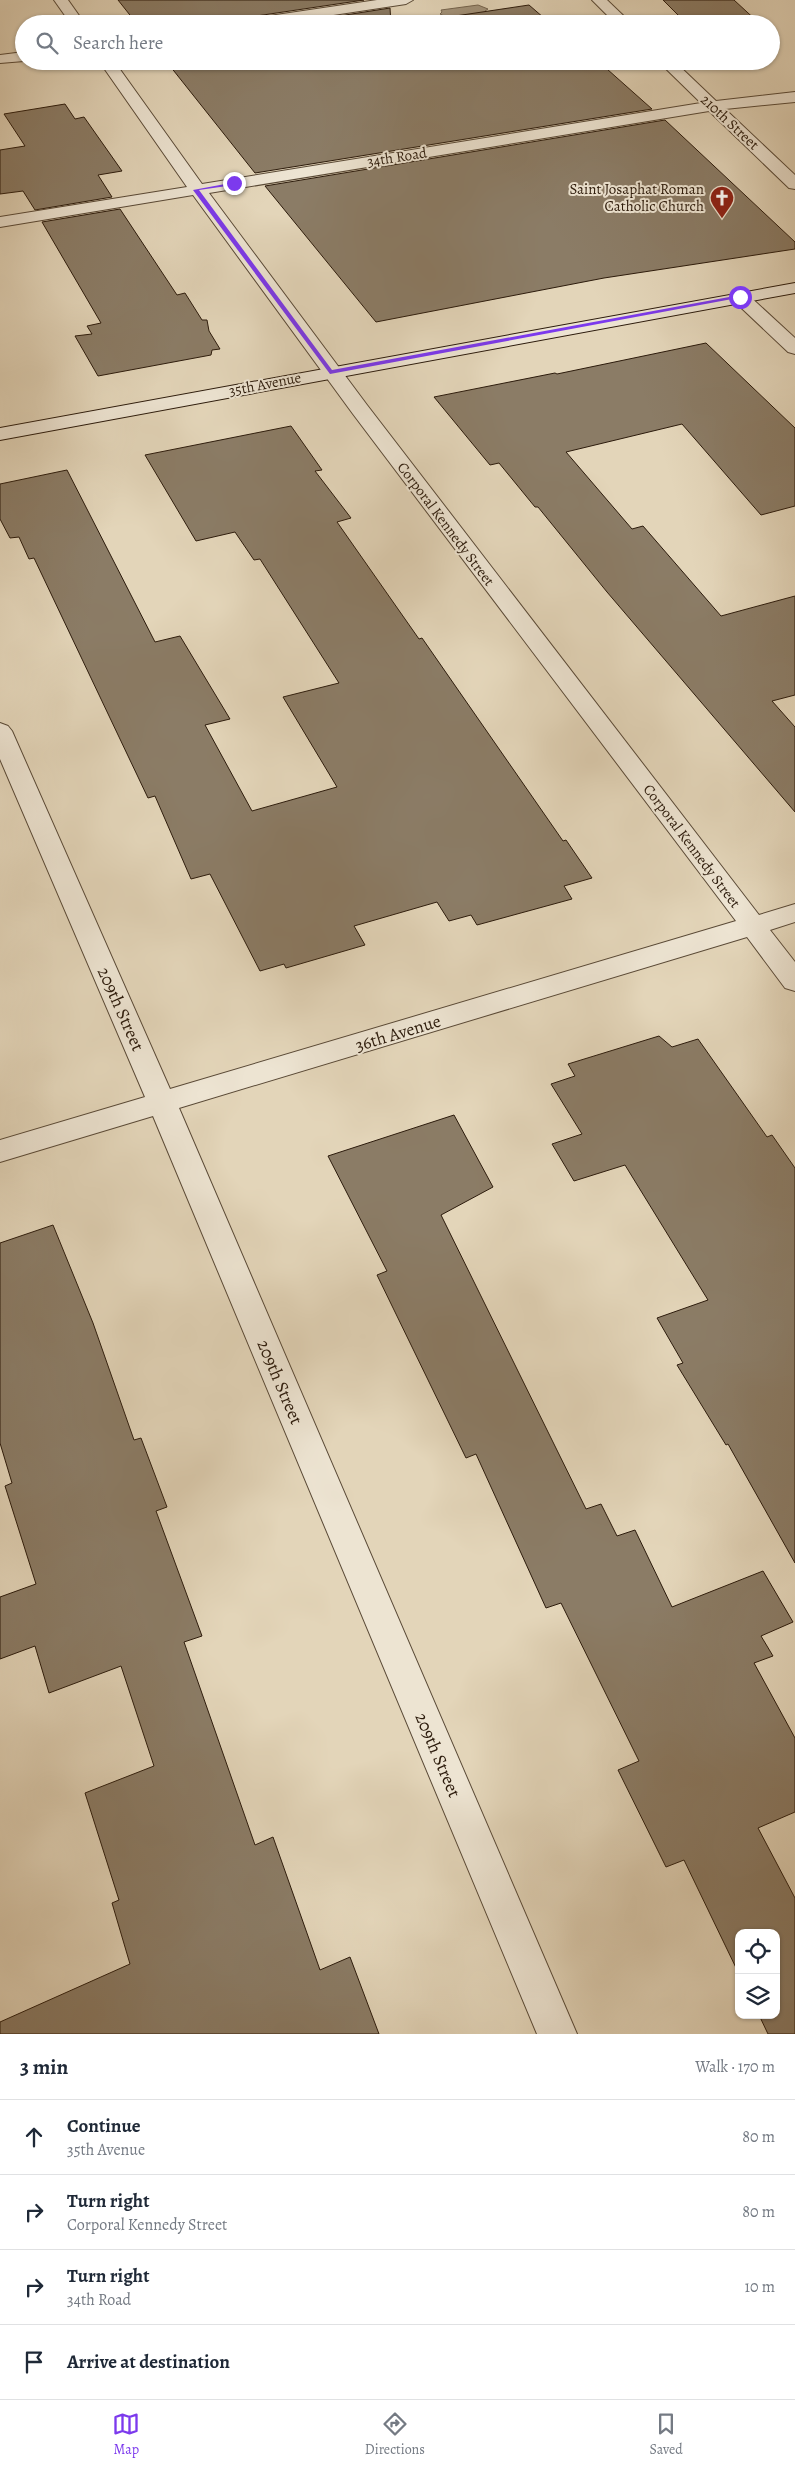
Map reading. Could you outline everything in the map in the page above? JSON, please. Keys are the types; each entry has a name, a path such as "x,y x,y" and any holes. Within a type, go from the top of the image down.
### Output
{"street":[{"path":"61,0 72,15"},
{"path":"304,15 406,0"},
{"path":"599,0 615,15"},
{"path":"0,59 15,57"},
{"name":"Corporal Kennedy Street","path":"112,70 195,190 330,372 795,981"},
{"name":"210th Street","path":"674,70 795,184"},
{"name":"34th Road","path":"0,222 712,106 795,97"},
{"name":"35th Avenue","path":"0,434 795,288"},
{"path":"740,297 795,348"},
{"name":"209th Street","path":"0,731 162,1103 557,2034"},
{"name":"36th Avenue","path":"0,1151 795,913"}],"shaded area":[{"path":"478,5 488,9 485,11 487,13 475,15 442,15 440,14 441,10"}],"building":[{"path":"118,0 364,0 263,15 130,15"},
{"path":"663,0 734,0 750,15 678,15"},
{"path":"529,5 541,15 462,15"},
{"path":"390,8 390,15 345,15"},
{"path":"173,70 608,70 652,109 255,173"},
{"path":"65,104 75,119 84,117 122,171 98,175 112,197 35,210 23,191 0,194 0,150 25,146 4,114"},
{"path":"665,120 795,242 795,249 604,278 376,322 265,186"},
{"path":"120,209 177,295 185,293 202,320 207,320 209,331 220,349 212,350 211,355 98,376 75,336 92,334 87,326 101,323 42,222"},
{"path":"706,343 795,428 795,506 761,515 682,424 566,452 632,529 643,526 721,616 795,596 795,695 772,701 795,727 795,812 607,592 538,507 535,507 499,463 490,465 434,397"},
{"path":"291,426 322,470 315,471 351,518 337,522 419,639 422,638 563,841 566,840 592,878 564,886 572,899 477,925 471,915 449,921 437,902 354,926 365,945 286,968 284,964 260,971 210,874 191,879 155,796 148,798 34,558 29,559 19,537 10,538 0,519 0,484 67,470 155,642 180,636 230,719 205,725 252,811 337,787 283,697 339,683 260,559 254,560 235,532 196,541 145,455"},
{"path":"659,1036 672,1047 698,1039 767,1137 772,1135 795,1168 795,1563 728,1444 726,1445 677,1365 683,1363 657,1318 708,1300 625,1165 574,1181 552,1144 582,1134 551,1084 575,1076 568,1064"},
{"path":"454,1115 493,1187 441,1215 586,1509 601,1504 617,1536 635,1530 672,1607 763,1571 793,1622 761,1636 773,1656 754,1663 795,1738 795,1812 758,1828 795,1898 795,2034 768,2034 761,2019 780,2019 780,1929 735,1929 735,1966 684,1860 666,1867 618,1770 639,1761 561,1603 546,1608 476,1454 466,1458 377,1275 387,1271 328,1156"},
{"path":"53,1225 93,1323 134,1440 141,1438 167,1507 156,1511 202,1636 184,1642 255,1845 273,1837 320,1970 350,1957 379,2034 0,2034 0,2022 130,1964 112,1903 119,1900 85,1793 154,1766 121,1666 49,1693 35,1646 0,1659 0,1597 36,1584 5,1486 12,1483 0,1443 0,1243"}],"place":[{"name":"Saint Josaphat Roman Catholic Church","path":"722,219"}],"route":[{"path":"234,183 195,190 330,372 740,297"}]}
